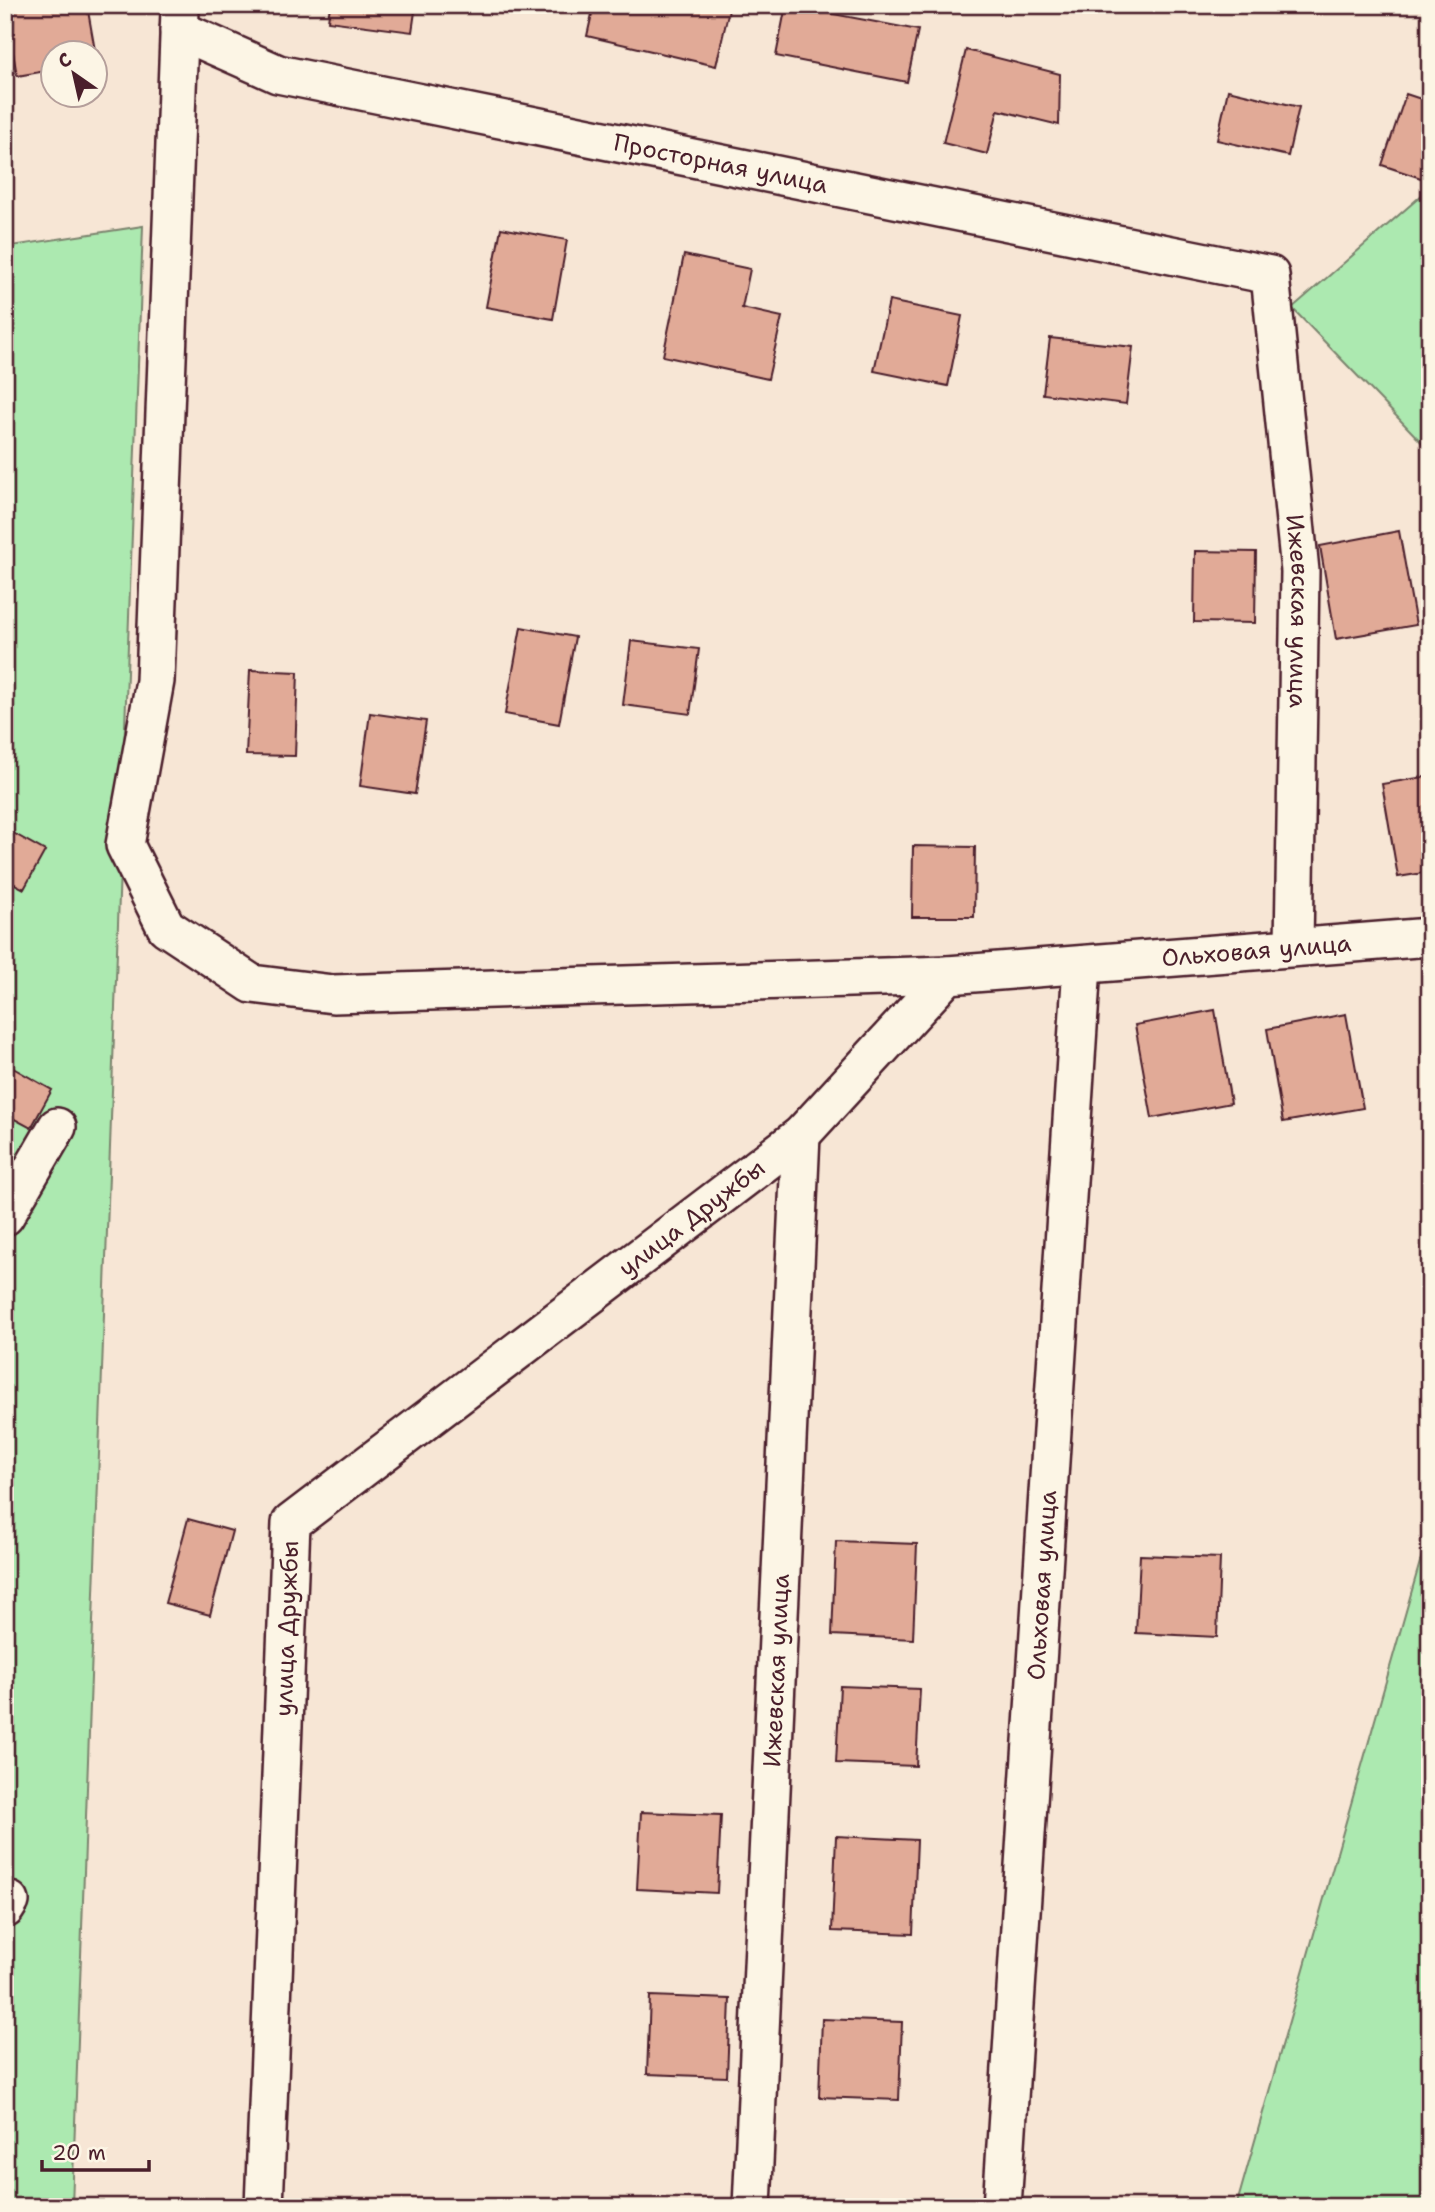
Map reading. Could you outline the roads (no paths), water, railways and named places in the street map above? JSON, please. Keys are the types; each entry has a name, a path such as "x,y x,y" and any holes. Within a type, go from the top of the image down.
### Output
{"street":[{"name":"Просторная улица","path":"180,18 278,74 1270,275"},
{"name":"Ольховая улица","path":"180,18 155,681 125,845 166,927 252,984 333,994 948,975 1430,937"},
{"name":"Ижевская улица","path":"1270,275 1300,572 1294,946"},
{"name":"Ольховая улица","path":"1002,2207 1082,965"},
{"path":"801,1135 948,975"},
{"path":"5,1216 57,1128"},
{"name":"Ижевская улица","path":"752,2207 801,1135"},
{"name":"улица Дружбы","path":"264,2207 291,1523 801,1135"}]}
